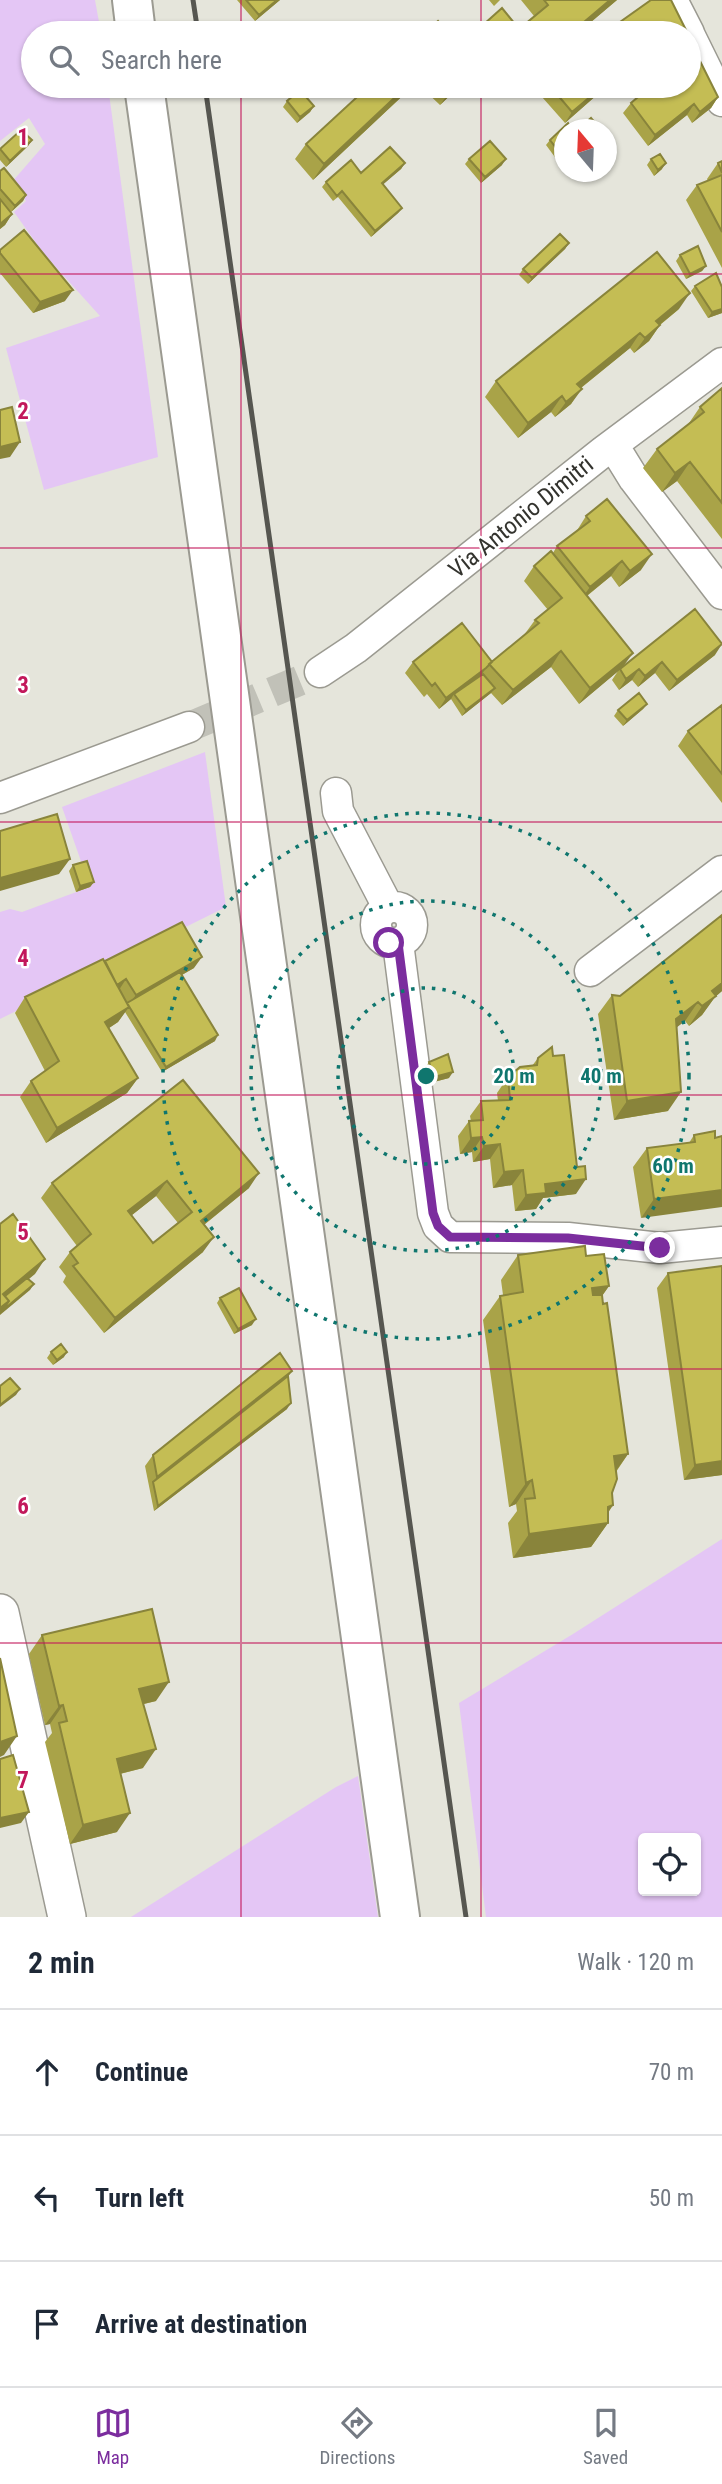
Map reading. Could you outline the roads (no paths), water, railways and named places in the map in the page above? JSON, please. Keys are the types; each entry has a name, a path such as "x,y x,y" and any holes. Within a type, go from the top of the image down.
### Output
{"highway":[{"path":"132,0 135,21"},
{"path":"146,98 400,1917"}],"main road":[{"path":"0,1614 67,1917"}],"street":[{"path":"672,0 683,21"},
{"path":"701,58 722,102"},
{"name":"Via Antonio Dimitri","path":"320,672 356,649 612,445 722,363"},
{"path":"612,445 634,479 722,594"},
{"path":"0,798 189,727"},
{"path":"336,793 338,811 388,907 376,918 376,930 384,940 398,943 433,1213 438,1226 450,1237 568,1238 660,1248 722,1242"},
{"path":"590,971 722,871"}],"tunnel":[{"path":"189,727 320,672"}],"railway":[{"path":"193,0 196,21"},
{"path":"207,98 466,1917"}]}
